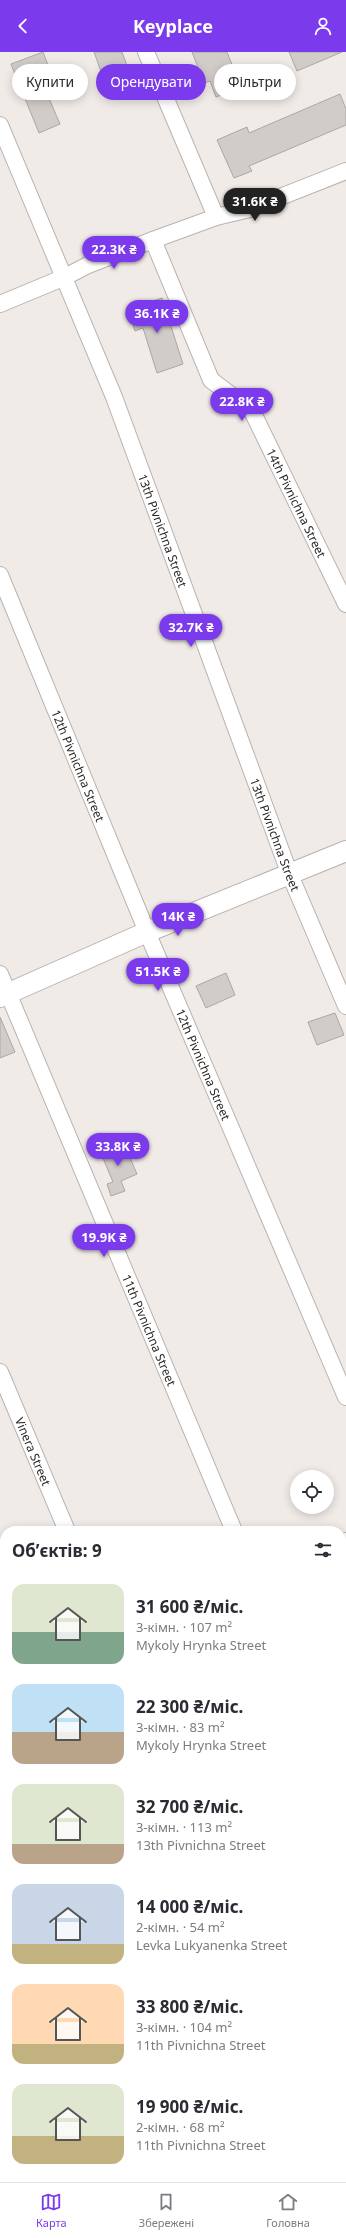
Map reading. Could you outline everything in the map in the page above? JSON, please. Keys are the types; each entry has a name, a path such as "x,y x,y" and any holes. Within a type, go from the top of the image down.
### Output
{"street":[{"path":"146,52 216,217"},
{"name":"13th Pivnichna Street","path":"0,125 114,397 290,875 346,1006"},
{"path":"0,304 65,278 88,265 153,240 216,217 250,209 346,171"},
{"name":"14th Pivnichna Street","path":"153,240 211,380 252,411 346,604"},
{"name":"12th Pivnichna Street","path":"0,575 147,932 346,1397"},
{"path":"4,996 147,932 346,851"},
{"name":"11th Pivnichna Street","path":"0,974 4,996 232,1526"},
{"name":"Vinera Street","path":"0,1372 65,1526"}],"building":[{"path":"43,52 48,64 12,64 12,66 11,64"},
{"path":"94,52 122,52 126,64 98,64"},
{"path":"192,52 227,52 232,64 214,64 214,92 210,81 206,82 206,64 197,64"},
{"path":"289,52 342,52 297,71 296,64 294,64"},
{"path":"340,94 346,109 346,125 249,166 252,171 234,178 217,140 247,127 249,133"},
{"path":"26,100 50,100 60,124 39,133"},
{"path":"162,298 183,364 157,373 143,328 135,331 128,309"},
{"path":"226,973 235,995 206,1008 196,986"},
{"path":"335,1013 344,1035 317,1045 308,1022"},
{"path":"0,1017 15,1052 0,1058"},
{"path":"123,1142 137,1174 121,1181 125,1191 111,1196 107,1184 113,1182 100,1151"}]}
